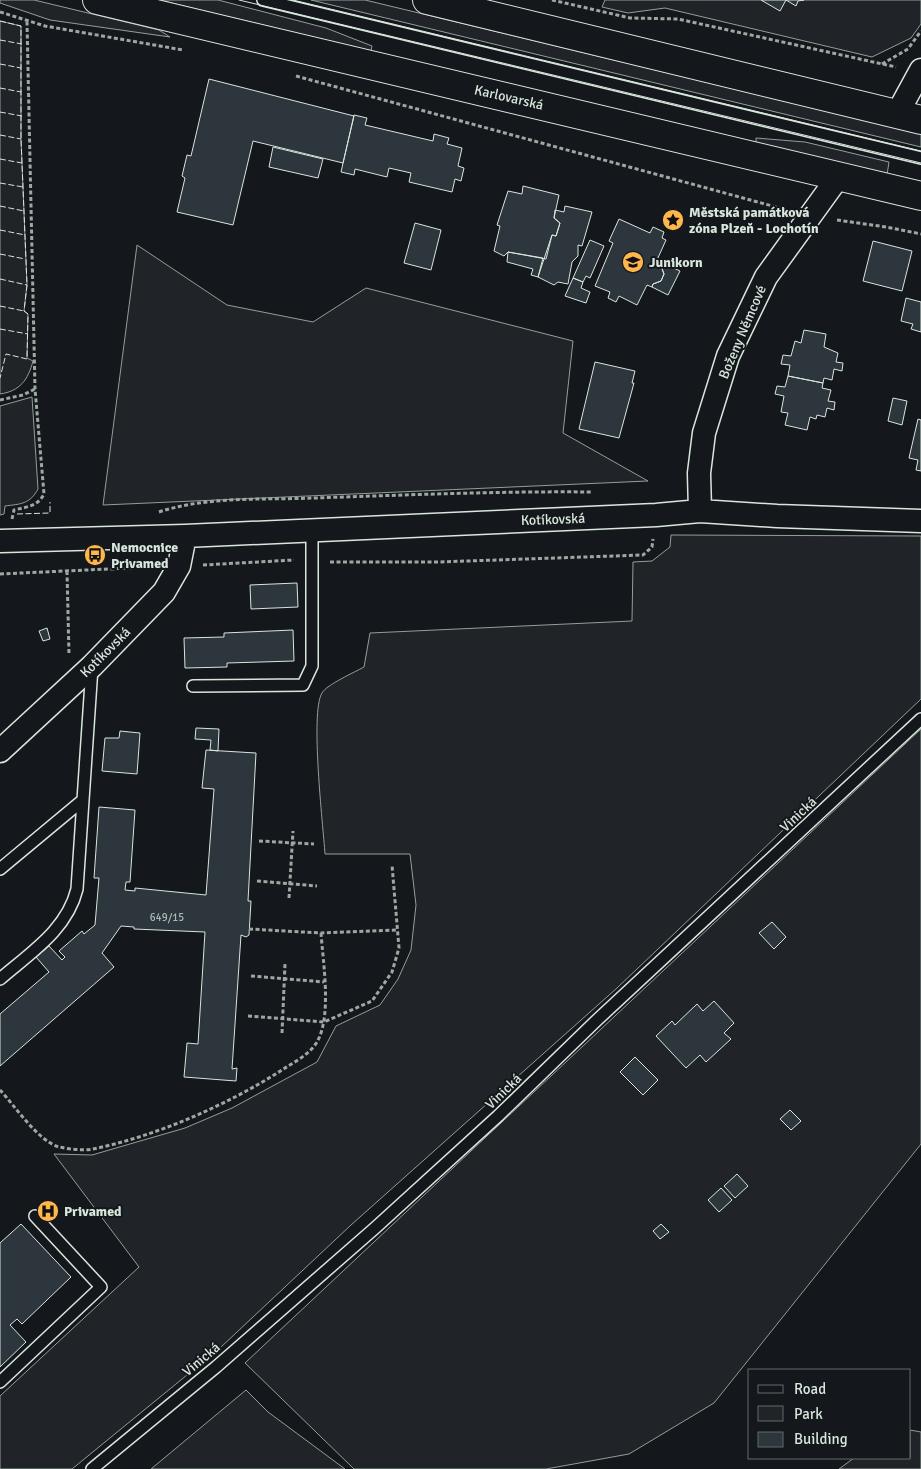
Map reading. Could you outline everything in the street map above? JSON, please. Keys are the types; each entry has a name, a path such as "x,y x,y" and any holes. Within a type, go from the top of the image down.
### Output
{"main road":[{"name":"Karlovarská","path":"97,0 921,196"},
{"path":"427,0 909,116"}],"street":[{"path":"909,116 920,71"},
{"name":"Boženy Němcové","path":"700,511 699,473 704,433 728,356 766,276 839,176"},
{"name":"Kotíkovská","path":"3,531 185,536 656,515 700,511 777,516 921,521"},
{"name":"Kotíkovská","path":"0,751 92,666 164,592 179,566 185,536"}],"lane":[{"path":"263,0 921,158"},
{"path":"193,686 302,685 312,666 312,529"},
{"path":"0,979 61,925 74,903 77,890 92,666"},
{"name":"Vinická","path":"92,1469 216,1367 382,1222 921,720"},
{"path":"0,869 83,800"},
{"path":"0,1382 102,1287 35,1216"}],"path":[{"path":"552,0 630,18 678,19 920,71"},
{"path":"0,12 27,22 185,50"},
{"path":"3,531 11,521 14,510 30,507 40,501 44,494 35,389 27,22"},
{"path":"882,64 908,49 921,31"},
{"path":"294,76 778,208 921,234"},
{"path":"778,208 779,224"},
{"path":"832,226 839,220"},
{"path":"0,400 23,395 35,389"},
{"path":"154,514 180,505 248,500 512,491 598,492"},
{"path":"0,574 312,559 338,564 643,555 652,547 656,515"},
{"path":"11,521 21,521"},
{"path":"67,571 69,687"},
{"path":"289,898 293,831"},
{"path":"259,841 314,844"},
{"path":"248,1016 324,1022 372,1000 392,972 398,960 399,948 392,865"},
{"path":"256,881 317,886"},
{"path":"249,929 321,933 397,930"},
{"path":"0,1090 48,1142 68,1149 91,1149 189,1119 236,1096 304,1056 317,1042 324,1022 321,933"},
{"path":"282,1033 285,964"},
{"path":"251,976 324,982"}],"green space":[{"path":"0,0 34,0 159,30 170,37 50,20 0,3"},
{"path":"159,0 218,0 326,28 372,46 371,51"},
{"path":"311,0 365,0 921,134 921,147"},
{"path":"605,0 921,0 921,24 911,38 872,57 665,8 628,13 602,7"},
{"path":"0,21 21,26 21,139 27,285 24,311 28,314 27,358 33,361 29,374 18,387 0,394"},
{"path":"756,138 805,142 889,162 887,175 756,144"},
{"path":"137,245 227,305 313,322 366,288 573,341 563,433 648,481 103,505"},
{"path":"32,397 38,489 32,498 20,504 5,506 4,514 0,515 0,406"},
{"path":"671,535 921,536 921,699 617,988 351,1225 220,1348 72,1469 0,1469 0,1396 139,1267 54,1154 92,1155 185,1128 232,1108 317,1062 336,1026 380,1005 398,979 411,950 416,905 410,854 325,854 317,745 317,722 322,693 335,683 364,667 370,633 632,621 633,562 652,561 670,547"},
{"path":"921,729 921,1144 714,1403 629,1454 546,1469 354,1469 245,1363"},
{"path":"246,1390 268,1412 345,1469 151,1469"},
{"path":"911,1430 921,1432 921,1469 839,1469 853,1459 911,1459"}],"building":[{"path":"761,0 786,0 780,11"},
{"path":"786,0 804,0 798,1 796,6"},
{"path":"209,79 354,116 343,163 253,141 233,225 177,212 185,178 182,176 187,155 191,156"},
{"path":"354,115 367,118 365,125 433,141 434,134 449,138 447,144 462,148 458,166 464,168 461,181 455,179 452,192 409,182 411,173 389,168 387,177 355,169 354,175 341,172"},
{"path":"273,147 323,159 318,178 269,167"},
{"path":"523,186 559,195 554,218 560,223 556,236 552,235 546,259 508,252 504,256 494,251 500,226 497,225 508,191 522,194"},
{"path":"565,206 592,212 582,246 578,245 578,256 572,262 568,284 558,282 554,285 538,277 552,235 556,236 560,223 554,218 555,210 564,212"},
{"name":"Junikorn","path":"619,219 650,233 653,227 664,232 662,238 666,240 657,260 663,263 661,266 664,274 661,281 653,284 652,287 647,285 637,305 619,296 616,302 608,298 610,292 595,286 613,243 609,241"},
{"path":"415,223 441,230 431,270 404,263"},
{"path":"590,240 604,246 590,278 586,276 583,282 573,278"},
{"path":"873,241 912,251 902,291 863,281"},
{"path":"508,252 543,258 538,277 531,275 533,269 507,262"},
{"path":"663,263 680,271 668,295 652,287 653,284 661,281 664,274 661,266"},
{"path":"573,278 583,282 581,288 590,292 586,303 565,296"},
{"path":"906,298 921,302 921,332 911,329 913,324 901,321"},
{"path":"804,330 826,334 824,347 838,353 836,362 843,363 842,371 834,369 832,380 824,378 823,383 788,376 790,365 781,364 783,355 791,356 795,341 801,343"},
{"path":"595,362 635,371 632,383 634,383 619,438 579,429"},
{"path":"788,376 823,383 822,388 831,390 828,401 835,402 834,410 827,408 825,417 817,415 816,419 810,417 807,430 785,425 788,413 781,412 784,396 775,394 777,386 785,387"},
{"path":"893,398 907,401 902,425 888,421"},
{"path":"918,419 921,420 921,471 916,470 918,460 909,458"},
{"path":"297,583 298,607 251,609 250,585"},
{"path":"47,628 50,639 43,641 39,631"},
{"path":"293,630 294,661 227,663 227,667 185,668 184,638 224,637 224,633"},
{"path":"196,728 219,729 218,751 210,750 211,740 195,739"},
{"path":"120,731 140,733 137,774 102,771 105,738 119,738"},
{"path":"206,750 256,753 248,901 251,901 249,935 246,937 241,935 232,1069 237,1068 236,1081 184,1077 187,1043 198,1044 205,932 134,929 134,927 121,926 102,953 114,967 0,1066 0,1014 49,972 36,957 49,946 62,960 65,957 59,951 82,931 84,934 95,925 99,878 94,878 99,807 135,810 130,882 126,882 125,890 135,891 135,888 206,895 214,789 202,788"},
{"path":"772,922 786,937 774,949 759,933"},
{"path":"714,1001 734,1023 724,1033 731,1039 706,1062 700,1055 686,1068 656,1036 672,1021 675,1025 697,1004 703,1011"},
{"path":"635,1057 658,1080 643,1095 620,1072"},
{"path":"790,1110 801,1121 791,1130 780,1119"},
{"path":"737,1174 748,1186 735,1198 724,1186"},
{"path":"721,1188 732,1200 719,1212 708,1200"},
{"path":"21,1224 71,1277 22,1324 17,1319 10,1325 26,1342 0,1367 0,1243"},
{"path":"661,1224 669,1232 660,1239 653,1231"}],"tram line":[{"path":"239,0 921,163"},
{"path":"293,0 921,151"}],"fence":[{"path":"0,21 21,26 21,139 27,285 24,311 28,314 27,359 6,354 0,378"},
{"path":"0,40 22,44"},
{"path":"0,64 21,68"},
{"path":"0,88 21,92"},
{"path":"0,112 22,116"},
{"path":"0,135 21,139"},
{"path":"0,159 22,163"},
{"path":"0,183 23,187"},
{"path":"0,206 24,211"},
{"path":"0,230 25,235"},
{"path":"0,254 25,259"},
{"path":"0,279 27,285"},
{"path":"0,306 24,311"},
{"path":"0,329 28,334"},
{"path":"17,514 50,513 50,502"}],"place":[{"name":"Městská památková zóna Plzeň - Lochotín","path":"673,220"},
{"name":"Junikorn","path":"633,262"},
{"name":"Nemocnice Privamed","path":"95,555"},
{"name":"Privamed","path":"48,1211"}]}
